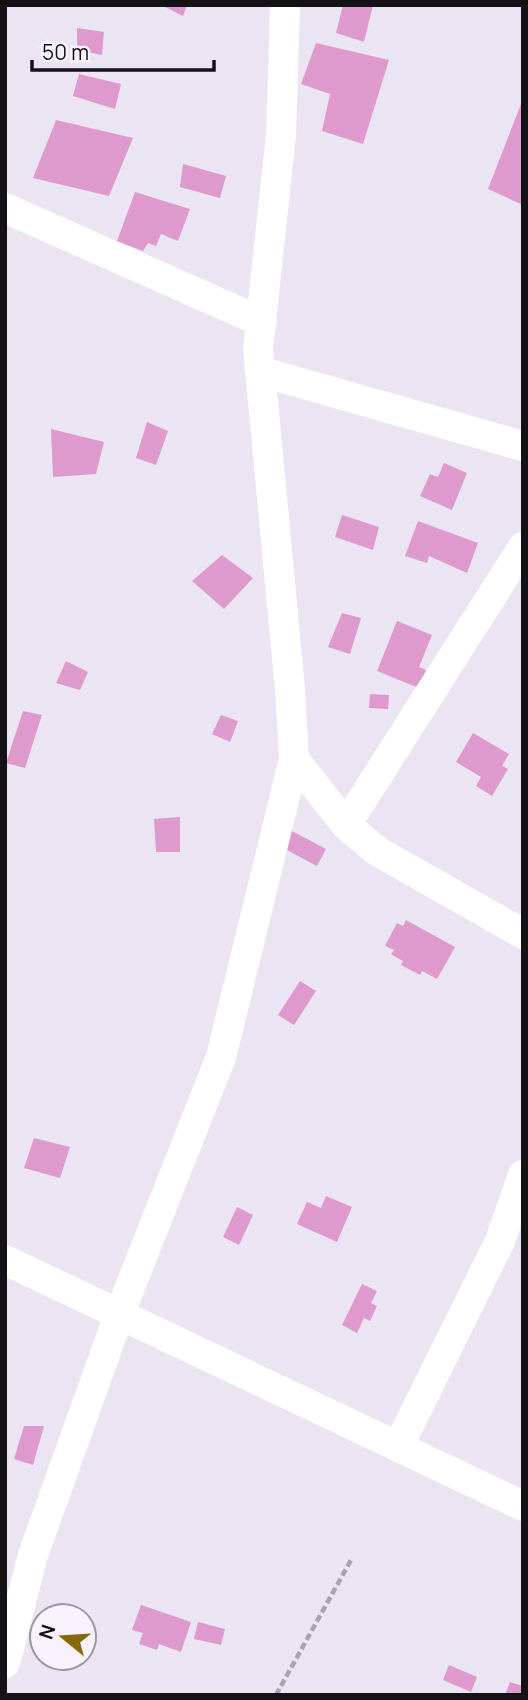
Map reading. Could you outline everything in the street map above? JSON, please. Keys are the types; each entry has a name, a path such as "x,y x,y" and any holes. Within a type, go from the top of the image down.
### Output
{"street":[{"path":"5,1663 33,1555 119,1315 221,1057 294,759 290,689 258,349 281,135 285,5"},
{"path":"5,208 262,321"},
{"path":"262,372 523,446"},
{"path":"346,825 371,791 523,547"},
{"path":"294,759 346,825 377,851 523,934"},
{"path":"398,1447 500,1241 523,1175"},
{"path":"5,1260 523,1506"}],"path":[{"path":"276,1695 351,1560"}],"building":[{"path":"161,5 187,5 183,16"},
{"path":"343,5 373,5 364,42 336,33"},
{"path":"77,28 104,32 102,55 77,50"},
{"path":"316,43 389,60 363,144 322,131 330,94 301,84"},
{"path":"79,74 121,84 115,109 73,96"},
{"path":"523,99 523,205 488,189"},
{"path":"56,120 133,138 109,196 33,178"},
{"path":"183,164 226,176 220,198 180,187"},
{"path":"135,192 190,209 178,241 161,234 156,246 148,243 143,251 117,241"},
{"path":"147,422 168,431 156,465 136,458"},
{"path":"51,429 104,442 96,474 53,477"},
{"path":"444,463 467,473 452,510 420,496 430,474 438,477"},
{"path":"342,515 379,527 373,550 335,537"},
{"path":"418,521 478,543 467,573 429,556 427,563 405,556"},
{"path":"222,555 253,578 224,609 192,581"},
{"path":"342,613 361,618 350,654 328,647"},
{"path":"397,621 432,635 419,667 426,670 419,688 377,671"},
{"path":"66,661 88,672 80,690 56,683"},
{"path":"370,694 389,695 388,709 369,708"},
{"path":"23,711 42,715 25,768 6,763"},
{"path":"221,715 238,721 230,742 212,734"},
{"path":"473,733 509,754 502,766 508,769 492,796 476,786 481,777 456,762"},
{"path":"180,817 180,852 156,852 154,819"},
{"path":"292,831 326,849 317,866 283,848"},
{"path":"406,920 455,947 437,979 422,971 420,975 401,965 403,961 391,954 394,950 385,946 397,923 403,926"},
{"path":"300,981 316,991 294,1025 278,1015"},
{"path":"34,1138 70,1147 60,1178 24,1168"},
{"path":"326,1196 352,1207 337,1242 297,1224 307,1202 321,1208"},
{"path":"237,1207 253,1215 239,1245 223,1237"},
{"path":"362,1284 377,1291 371,1303 377,1306 370,1321 364,1318 357,1333 342,1325"},
{"path":"24,1426 44,1426 33,1465 14,1459"},
{"path":"141,1605 191,1622 181,1652 159,1644 157,1650 139,1644 143,1633 132,1630"},
{"path":"198,1622 225,1629 221,1645 194,1639"},
{"path":"449,1665 477,1677 471,1692 443,1680"},
{"path":"510,1682 523,1686 523,1695 505,1695"}]}
